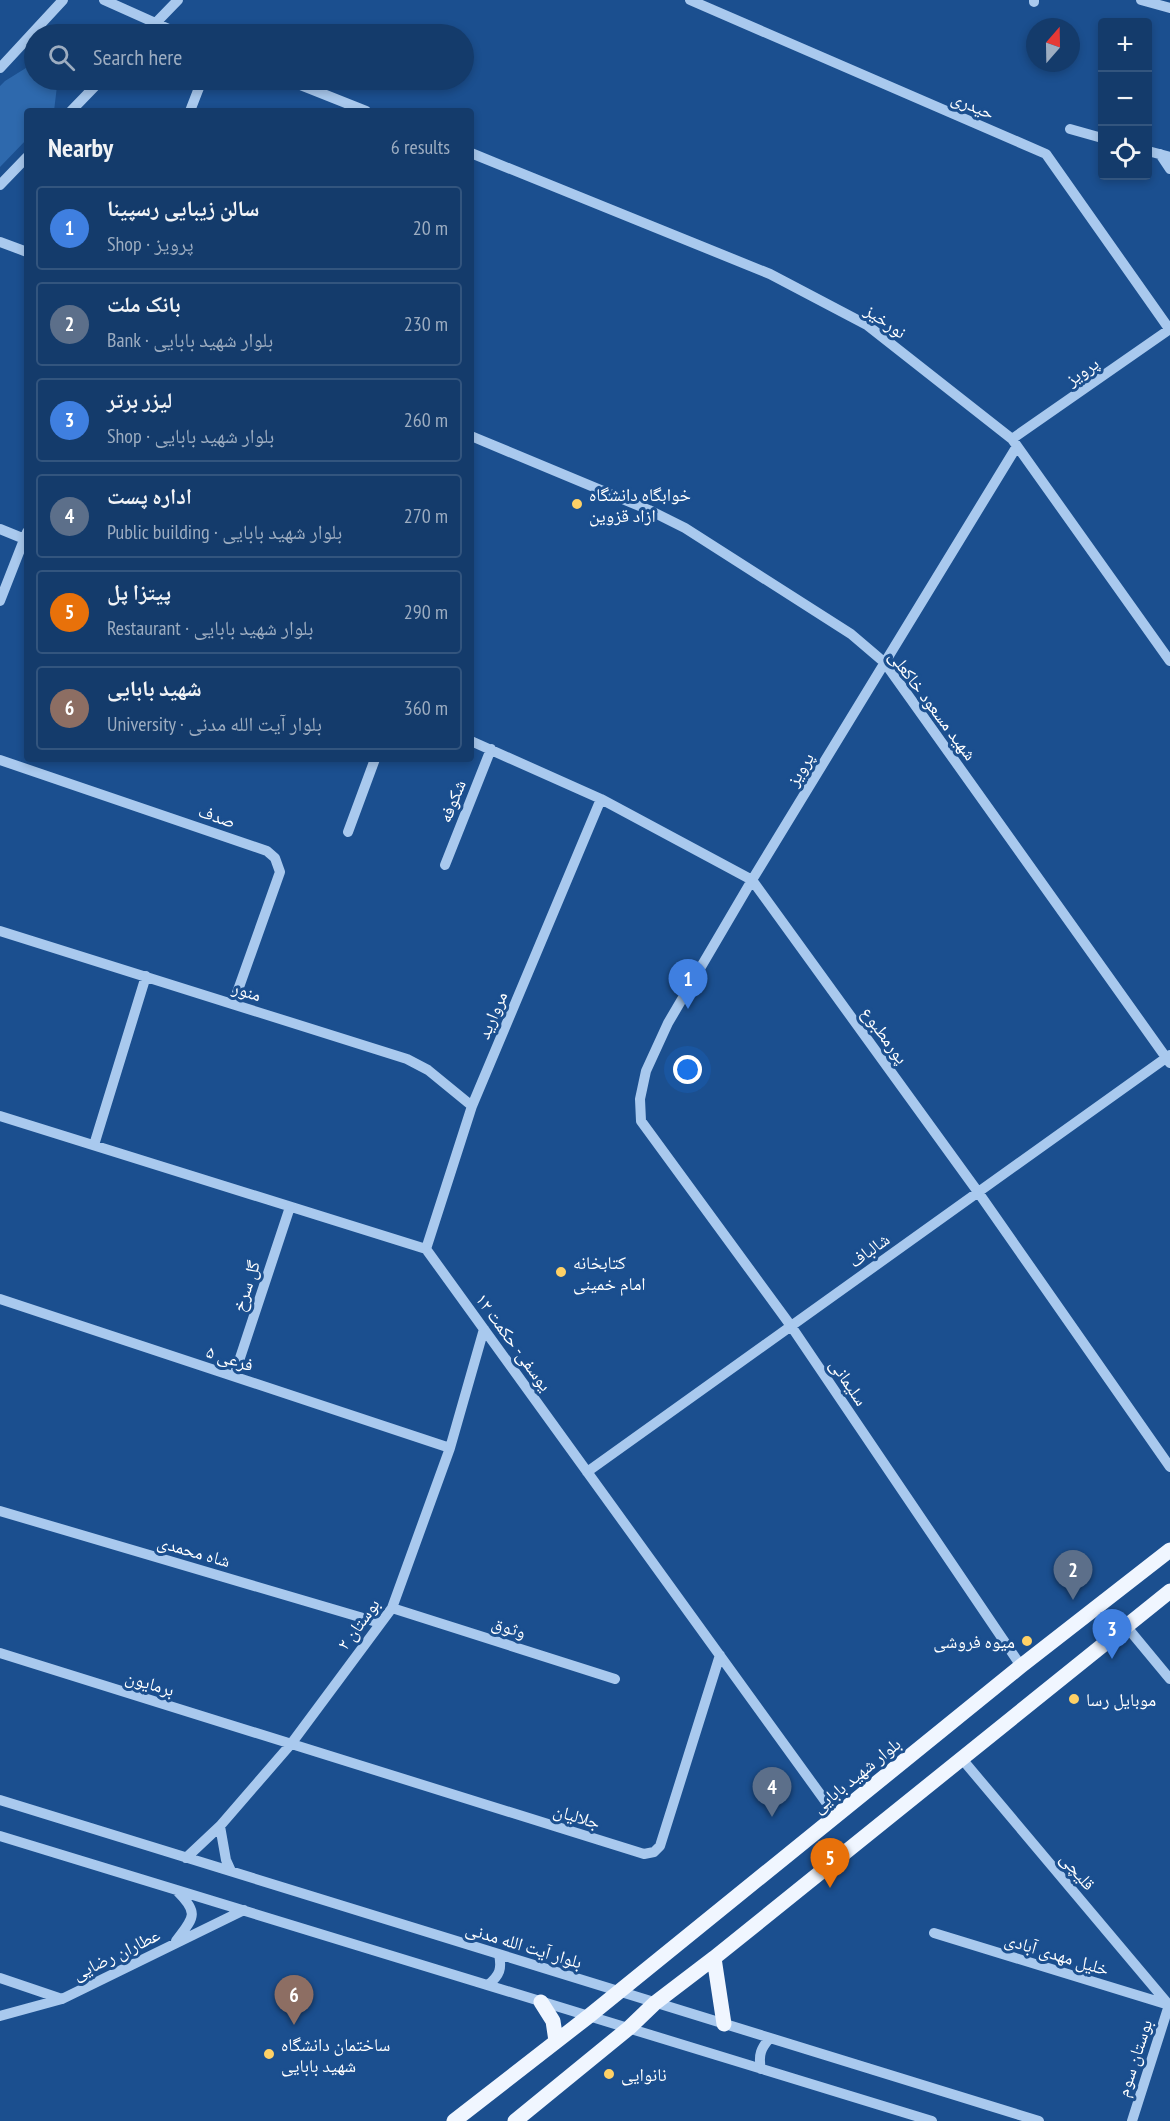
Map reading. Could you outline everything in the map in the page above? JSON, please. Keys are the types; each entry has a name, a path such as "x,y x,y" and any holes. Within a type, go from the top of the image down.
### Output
{"main road":[{"name":"بلوار شهید بابایی","path":"454,2121 589,2016 1022,1666 1170,1550"},
{"path":"514,2121 629,2028 656,2002 714,1958 1170,1591"},
{"path":"714,1958 724,2024"},
{"path":"541,2001 552,2021 556,2041"}],"street":[{"path":"41,24 63,0"},
{"path":"104,0 155,23 178,0"},
{"name":"حیدری","path":"690,0 1046,154 1170,329"},
{"path":"1141,0 1170,8"},
{"path":"0,68 24,42"},
{"path":"74,108 91,90"},
{"path":"191,108 198,90"},
{"path":"313,90 358,108"},
{"path":"1070,129 1098,137"},
{"name":"نورخیز","path":"474,154 770,274 867,325 1015,442 1170,661"},
{"path":"1165,156 1170,169"},
{"path":"0,185 24,160"},
{"path":"0,242 24,251"},
{"name":"پرویز","path":"641,1121 640,1099 646,1071 664,1032 752,880 885,663 1015,442 1170,329"},
{"name":"شهید مسعود خاکعلی","path":"474,437 649,510 685,528 851,634 885,663 1169,1058"},
{"path":"0,530 24,536"},
{"path":"0,602 24,542"},
{"name":"پورمطبوع","path":"474,742 601,799 752,880 978,1192 1170,1467"},
{"name":"شکوفه","path":"445,865 490,749"},
{"name":"صدف","path":"0,760 267,850 275,858 280,872 232,1004"},
{"path":"348,832 374,762"},
{"name":"مروارید","path":"426,1249 472,1106 601,799"},
{"name":"منور","path":"0,931 407,1059 429,1070 472,1106"},
{"path":"94,1145 146,976"},
{"name":"شالباف","path":"587,1472 1169,1058"},
{"path":"0,1116 426,1249"},
{"name":"سلیمانی","path":"641,1121 791,1326 1022,1666"},
{"name":"گل سرخ","path":"234,1377 290,1207"},
{"name":"یوسفی- حکمت ۱۲","path":"426,1249 836,1816"},
{"name":"فرعی ۵","path":"0,1299 450,1448"},
{"name":"بوستان ۲","path":"186,1858 220,1826 291,1744 392,1608 450,1448 484,1329"},
{"name":"شاه محمدی","path":"0,1511 380,1623"},
{"name":"وثوق","path":"392,1608 615,1679"},
{"path":"1126,1626 1170,1679"},
{"name":"برمایون","path":"0,1653 291,1744"},
{"name":"جلالیان","path":"291,1744 644,1854 654,1852 660,1846 720,1655"},
{"name":"قلیچی","path":"962,1759 1169,2005"},
{"name":"بلوار آیت الله مدنی","path":"0,1800 1039,2121"},
{"path":"220,1826 226,1860 231,1871"},
{"path":"0,1836 932,2121"},
{"path":"174,1943 190,1922 193,1911 189,1902 176,1890"},
{"name":"عطاران رضایی","path":"0,2016 62,1999 244,1910"},
{"name":"خلیل مهدی آبادی","path":"934,1933 1169,2005"},
{"path":"488,1985 498,1977 501,1967 499,1954"},
{"path":"0,1978 62,1999"},
{"name":"بوستان سوم","path":"1131,2121 1169,2005"},
{"path":"761,2069 758,2058 762,2047 770,2038"}],"shaded area":[{"path":"24,69 24,90 57,90 54,108 24,108 24,142 0,167 0,86"}],"place":[{"name":"خوابگاه دانشگاه ازاد قزوین","path":"577,504"},
{"name":"سالن زیبایی رسپینا","path":"688,1009"},
{"name":"کتابخانه امام خمینی","path":"561,1272"},
{"name":"بانک ملت","path":"1073,1600"},
{"name":"میوه فروشی","path":"1027,1641"},
{"name":"لیزر برتر","path":"1112,1659"},
{"name":"موبایل رسا","path":"1074,1699"},
{"name":"اداره پست","path":"772,1817"},
{"name":"پیتزا پل","path":"830,1888"},
{"name":"شهید بابایی","path":"294,2025"},
{"name":"ساختمان دانشگاه شهید بابایی","path":"269,2054"},
{"name":"نانوایی","path":"609,2074"}]}
